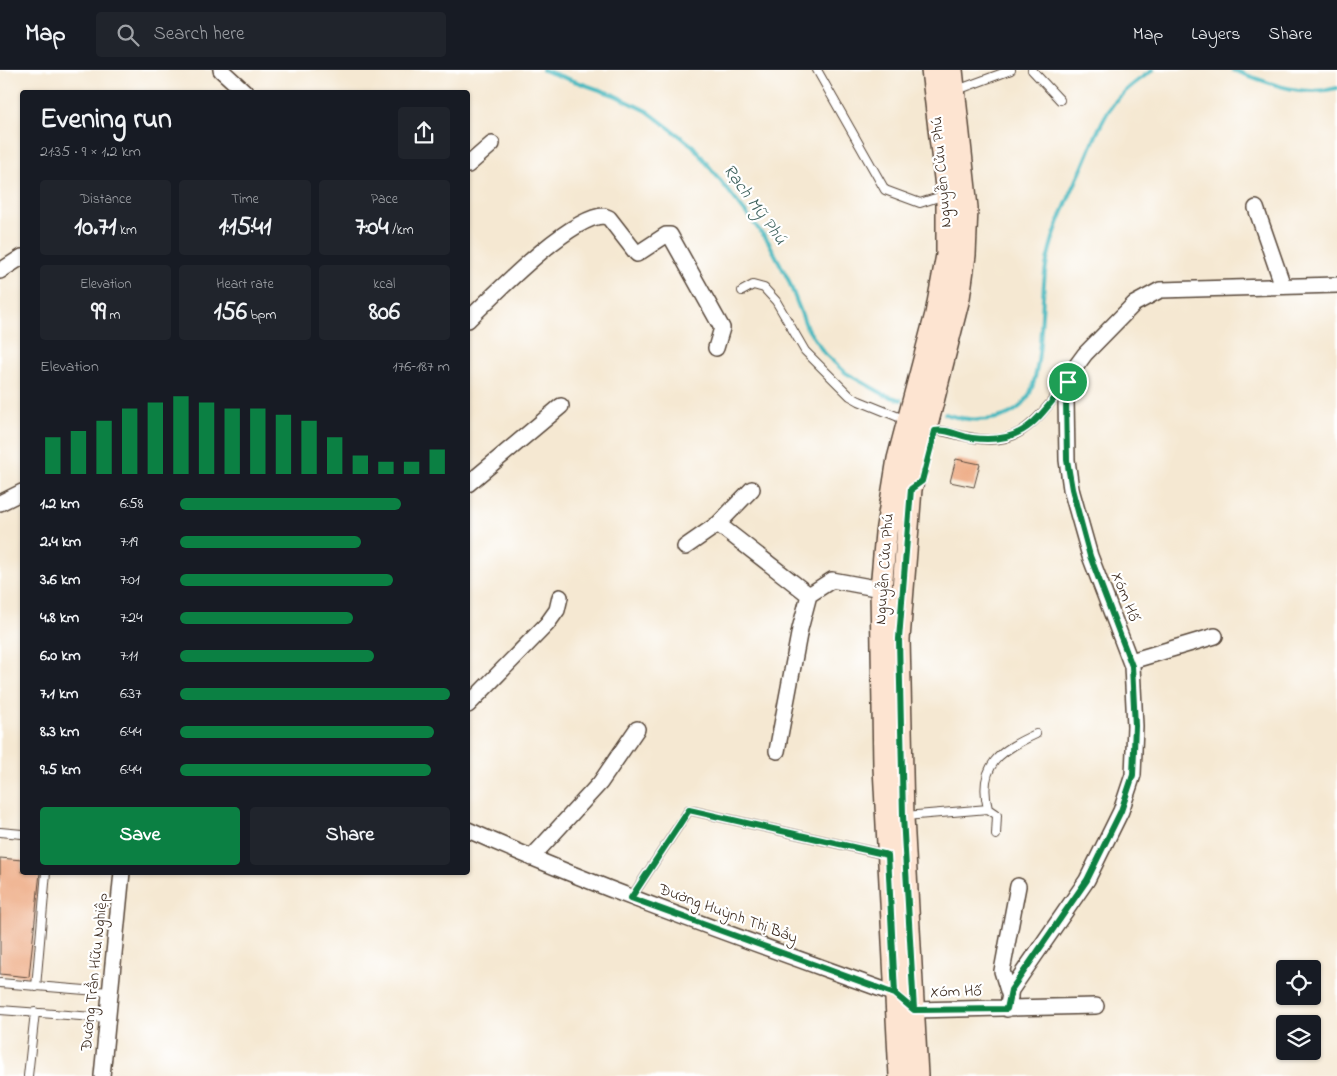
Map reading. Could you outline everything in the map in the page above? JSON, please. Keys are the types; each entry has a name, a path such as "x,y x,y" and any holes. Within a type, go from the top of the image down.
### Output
{"main road":[{"name":"Nguyễn Cửu Phú","path":"900,1076 881,682 881,589 886,533 898,460 936,314 947,255 947,195 932,70"},
{"name":"Nguyễn Cửu Phú","path":"917,1076 903,816 899,639 911,489 959,298 965,255 967,208 952,70"},
{"path":"895,994 914,1010"}],"street":[{"path":"221,70 243,90"},
{"path":"470,163 492,144"},
{"path":"1256,208 1282,286"},
{"path":"470,318 554,242 576,227 604,216 609,218 637,254 666,234 671,236 722,328 716,348"},
{"path":"0,271 20,258"},
{"name":"Xóm Hố","path":"914,1010 1008,1003 1011,990 1087,880 1121,811 1133,775 1135,726 1131,661 1090,556 1072,489 1067,460 1066,398 1068,382 1074,368 1085,354 1134,304 1160,290 1337,285"},
{"path":"470,482 561,406"},
{"path":"685,547 718,524 752,489"},
{"path":"0,503 20,493"},
{"path":"718,524 809,595"},
{"path":"777,751 800,629 809,595 832,580 881,589"},
{"path":"470,703 547,624 557,610 560,597"},
{"path":"1131,661 1214,636"},
{"path":"531,858 600,783 636,729"},
{"name":"Đường Huỳnh Thị Bảy","path":"470,831 531,858 631,898 895,994"},
{"name":"Đường Trần Hữu Nghiệp","path":"102,1076 122,875"},
{"path":"1018,886 1002,971 1008,1003 1096,1006"}],"lane":[{"path":"817,70 884,190 920,202 947,195"},
{"path":"955,91 1011,70"},
{"path":"1032,70 1060,100"},
{"path":"742,291 753,285 763,286 776,302 805,351 850,396 867,405 908,420"},
{"path":"911,489 922,481 935,431 974,438 1010,438 1032,424 1068,382"},
{"path":"988,809 986,784 990,769 998,756 1010,746 1036,734"},
{"path":"903,816 988,809 998,815 996,835"},
{"path":"631,898 689,810 888,855"},
{"path":"0,832 20,834"},
{"path":"36,987 46,875"},
{"path":"0,983 109,992"},
{"path":"0,1010 107,1018"},
{"path":"28,1076 35,1012"}],"building":[{"path":"956,459 980,464 974,487 950,482"},
{"path":"0,858 20,860 20,875 40,875 29,977 0,974"}],"waterway":[{"name":"Rạch Mỹ Phú","path":"543,70 614,95 647,111 693,146 768,241 788,279 807,328 824,353 846,373 885,395 901,400"},
{"name":"Rạch Mỹ Phú","path":"945,414 977,420 999,418 1009,414 1026,400 1036,375 1047,259 1060,218 1096,134 1108,111 1117,99 1153,70"},
{"name":"Rạch Mỹ Phú","path":"1233,70 1271,84 1297,90 1323,91 1337,88"}],"route":[{"path":"1068,382 1032,424 1024,431 1010,438 968,438 938,430 935,431 932,435 922,481 911,489 902,582 899,639 903,816 914,1010 895,994 631,898 689,810 888,855 895,994 914,1010 1007,1009 1011,990 1087,880 1121,811 1133,775 1135,726 1132,666 1090,556 1072,489 1067,460 1066,398 1068,382"}]}
